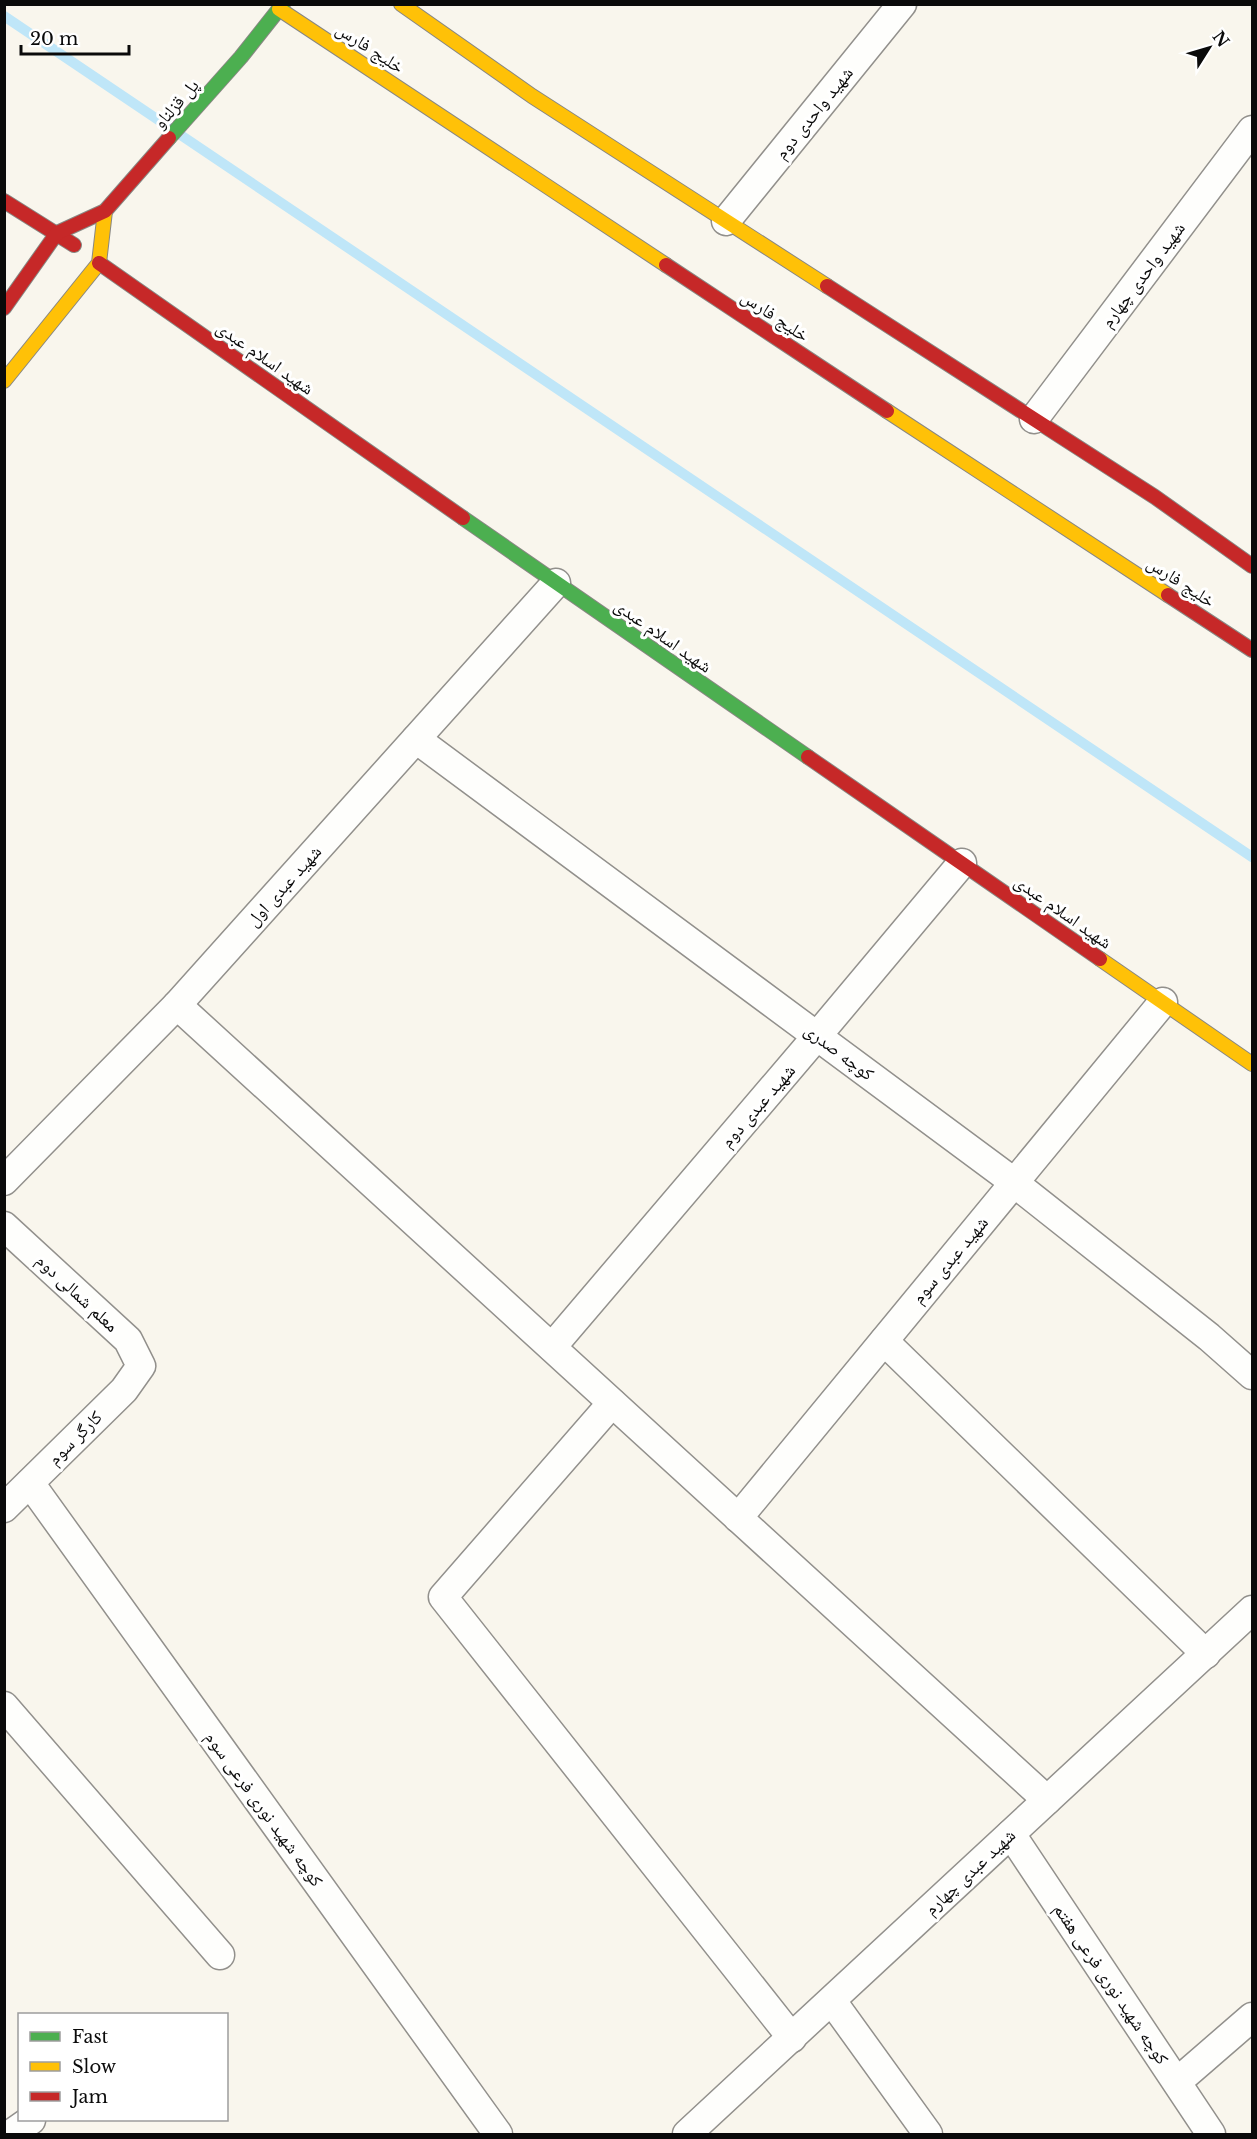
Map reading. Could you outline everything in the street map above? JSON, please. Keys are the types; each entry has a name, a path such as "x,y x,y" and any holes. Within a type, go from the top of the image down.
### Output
{"main road":[{"path":"401,4 532,96 1155,497 1252,566"},
{"name":"پل قزلناو","path":"105,211 241,57 278,6"},
{"name":"خلیج فارس","path":"278,6 986,477 1252,650"},
{"name":"شهید اسلام عبدی","path":"4,201 57,233 556,584 1252,1064"},
{"path":"4,308 57,233 105,211"},
{"path":"4,381 90,257 105,211"}],"street":[{"name":"شهید واحدی دوم","path":"726,221 902,4"},
{"name":"شهید واحدی چهارم","path":"1034,419 1252,130"},
{"name":"شهید عبدی اول","path":"4,1181 177,1005 556,584"},
{"name":"کوچه صدری","path":"416,739 1014,1183 1209,1337 1252,1375"},
{"name":"شهید عبدی دوم","path":"552,1347 962,863"},
{"name":"شهید عبدی سوم","path":"738,1518 1163,1002"},
{"path":"177,1005 1047,1800"},
{"name":"معلم شمالی دوم","path":"4,1226 128,1340 141,1366"},
{"path":"884,1341 1206,1653"},
{"name":"کارگر سوم","path":"4,1508 124,1390 141,1366"},
{"path":"612,1403 443,1597 792,2038"},
{"name":"کوچه شهید نوری فرعی سوم","path":"30,1483 498,2134"},
{"name":"شهید عبدی چهارم","path":"687,2134 1252,1610"},
{"path":"4,1706 220,1955"},
{"name":"کوچه شهید نوری فرعی هفتم","path":"1011,1834 1211,2134"},
{"path":"832,2001 927,2134"},
{"path":"1177,2082 1252,2017"},
{"path":"11,2134 30,2121"}],"waterway":[{"path":"4,16 1252,857"}],"traffic: fast":[{"path":"169,138 241,57 283,4"},
{"path":"463,518 808,757"}],"traffic: slow":[{"path":"401,4 532,96 827,286"},
{"path":"279,9 666,265"},
{"path":"4,381 99,263 105,211"},
{"path":"887,411 1168,595"},
{"path":"1100,959 1252,1064"}],"traffic: jam":[{"path":"4,308 57,233 105,211 169,138"},
{"path":"4,201 74,245"},
{"path":"99,263 463,518"},
{"path":"666,265 887,411"},
{"path":"827,286 1155,497 1252,566"},
{"path":"1168,595 1252,650"},
{"path":"808,757 1100,959"}]}
